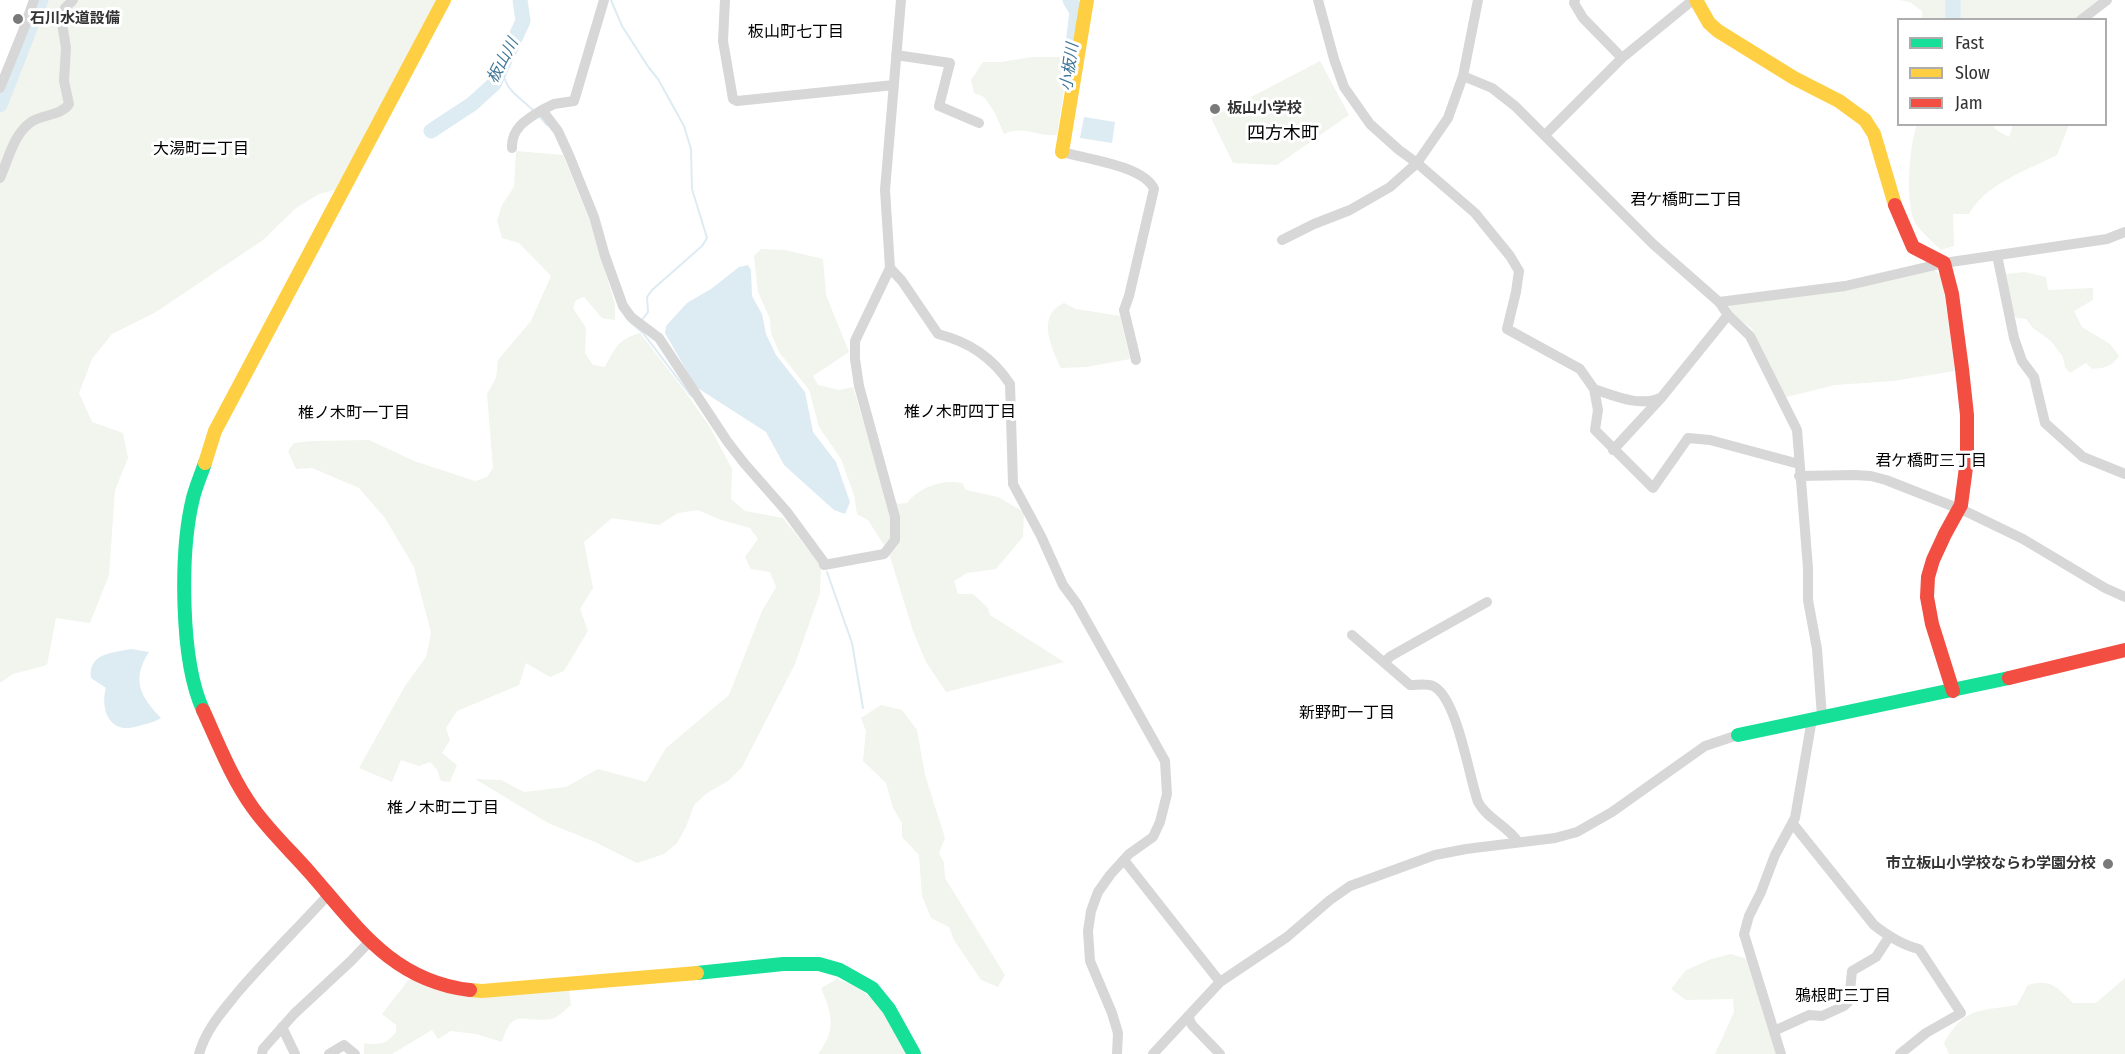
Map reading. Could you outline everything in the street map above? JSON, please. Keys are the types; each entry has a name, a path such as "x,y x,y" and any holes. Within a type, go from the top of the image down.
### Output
{"street":[{"path":"0,88 34,0"},
{"path":"0,178 18,135 24,128 38,118 63,110 69,104 64,81 66,48 62,23 65,8 73,0"},
{"path":"444,0 214,432 192,499 186,545 184,605 187,647 195,693 199,702 227,762 253,808 370,941 400,966 425,979 448,987 482,991 706,973 783,964 819,964 840,970 872,988 889,1009 914,1054"},
{"path":"512,148 513,135 518,128 554,104 574,101 604,0"},
{"path":"725,0 723,41 733,99 894,85"},
{"path":"542,110 558,131 569,155 594,217 623,306 631,317 658,338 727,441 787,512 824,561 824,565 884,554 895,540 895,517 859,386 855,341 890,268 885,190 901,0"},
{"path":"1087,0 1062,152 1088,160 1122,166 1151,181 1154,189 1124,310 1136,360"},
{"path":"1318,0 1344,87 1370,124 1475,213 1510,256 1519,271 1507,329 1580,369 1594,389 1598,410 1595,430 1612,450 1653,488 1688,438 1710,440 1799,464"},
{"path":"1282,240 1350,210 1390,187 1417,164 1448,118 1463,76 1478,0"},
{"path":"1575,0 1574,3 1583,18 1622,58"},
{"path":"1545,135 1622,58 1694,0 1718,31 1794,78 1839,101 1865,120 1874,134 1892,199 1912,247 1944,263"},
{"path":"2084,18 2107,0"},
{"path":"896,55 950,63 939,106 979,123"},
{"path":"1463,76 1492,88 1504,96 1653,244 1719,302 1728,315 1750,336 1797,430 1808,600 1817,649 1817,718 1793,824 1775,855 1749,916 1744,934 1780,1054"},
{"path":"1719,302 1845,286 1944,263 2107,240 2125,232"},
{"path":"1997,255 2014,338 2022,361 2034,377 2045,423 2083,457 2125,474"},
{"path":"1944,263 1963,367 1966,397 1966,469 1962,505 1939,547 1926,588 1930,613 1953,691"},
{"path":"890,268 902,281 938,334 961,340 972,346 1004,375 1010,384 1013,484 1041,536 1063,585 1077,604 1165,761 1167,795 1160,822 1153,837 1124,860 1098,892 1091,911 1088,931 1090,961 1112,1012 1118,1033 1118,1054"},
{"path":"1612,450 1661,398 1728,315"},
{"path":"1594,389 1621,398 1649,403 1661,398"},
{"path":"1799,476 1871,476 1959,509 2024,539 2105,588 2125,597"},
{"path":"1384,662 1411,644 1487,602"},
{"path":"1352,635 1410,686 1428,684 1444,696 1459,732 1478,802 1484,811 1510,831 1518,842"},
{"path":"1153,1054 1220,982 1287,937 1350,886 1435,855 1555,838 1588,827 1705,746 1738,735 2124,653"},
{"path":"1793,824 1874,925 1890,937 1919,949 1961,1013 1931,1029 1900,1054"},
{"path":"1124,860 1220,982"},
{"path":"200,1054 208,1029 224,1009 265,961 329,894"},
{"path":"1774,1031 1809,1015 1822,1016 1844,1006 1849,1001 1851,971 1876,957 1890,937"},
{"path":"262,1054 263,1049 282,1027 370,941"},
{"path":"1188,1016 1192,1025 1220,1054"},
{"path":"282,1027 295,1054"},
{"path":"329,1054 344,1045 356,1054"}],"shaded area":[{"path":"45,0 437,0 335,190 319,194 296,208 263,240 156,312 112,334 92,359 79,393 92,422 123,433 128,458 115,490 109,575 90,623 56,618 47,665 13,674 0,683 0,113 32,38"},
{"path":"1899,0 2104,0 2079,18 1922,18 1922,11 1910,2"},
{"path":"1032,57 1069,57 1057,135 1024,131 1004,134 995,113 984,97 974,93 971,80 983,62 1001,62"},
{"path":"1320,61 1349,115 1277,165 1233,163 1211,118"},
{"path":"1084,117 1115,122 1112,143 1080,138"},
{"path":"1917,126 1993,126 2009,137 2013,126 2069,126 2057,155 1996,186 1976,203 1969,214 1953,214 1954,246 1941,250 1917,226 1913,218 1909,171"},
{"path":"516,151 563,155 589,219 615,304 615,320 602,318 584,297 576,300 573,308 586,328 585,353 593,365 605,367 622,341 640,333 710,427 732,469 731,499 745,511 783,518 821,566 820,593 795,664 742,767 728,781 707,793 694,805 677,843 664,854 637,863 595,842 548,823 475,779 501,780 524,792 566,787 598,769 646,782 666,748 729,695 762,611 776,587 770,572 751,569 745,557 758,539 750,528 721,520 698,510 678,513 659,525 612,518 584,542 593,588 580,609 588,631 564,671 550,677 526,663 519,685 457,711 446,728 450,740 442,753 457,765 450,782 441,781 437,770 430,762 419,766 401,760 392,782 359,768 405,686 426,657 431,633 414,567 385,518 359,488 312,468 296,469 288,451 294,443 369,440 414,461 475,481 487,477 493,468 487,394 496,378 498,360 531,321 551,276 519,243 502,238 497,221 502,205 514,187"},
{"path":"761,249 785,250 823,259 826,295 849,352 813,376 818,385 839,390 853,387 885,494 898,504 907,503 912,497 932,485 955,482 962,483 966,490 998,497 1024,512 1023,537 996,569 967,573 954,581 958,594 973,594 988,608 990,615 1064,662 946,692 926,662 913,631 889,553 868,520 857,514 854,495 841,459 819,427 809,390 779,352 771,333 770,319 758,292 754,256"},
{"path":"748,265 751,270 752,296 762,314 766,334 776,355 805,392 813,432 836,462 850,502 845,514 834,510 784,465 766,432 696,387 665,333 666,326 687,303 711,289 739,267"},
{"path":"1930,269 1942,277 1955,371 1893,381 1835,385 1786,397 1752,329 1729,311 1729,304"},
{"path":"2025,272 2046,277 2048,290 2093,288 2093,300 2074,311 2082,327 2110,344 2119,356 2113,363 2092,369 2086,363 2070,373 2065,367 2063,357 2051,341 2033,328 2026,319 2017,318 2012,314 2006,274"},
{"path":"1064,303 1076,309 1120,316 1130,359 1086,367 1061,368 1050,342 1048,324 1055,308"},
{"path":"131,649 149,652 140,671 140,687 143,695 161,718 128,728 121,727 110,720 104,701 106,688 91,678 91,670 97,659 109,653"},
{"path":"881,705 902,710 917,730 925,775 945,838 939,853 944,863 945,878 1005,975 998,987 981,980 954,940 949,927 931,918 922,896 919,855 902,837 902,823 893,808 886,783 863,761 866,731 861,718"},
{"path":"1731,954 1747,959 1777,1054 1715,1054 1734,1012 1733,999 1686,1000 1671,989 1686,970 1711,959"},
{"path":"410,978 447,992 478,997 569,990 571,1005 554,1018 515,1020 510,1024 502,1042 476,1034 451,1031 438,1039 432,1030 392,1054 364,1054 364,1043 382,1043 396,1032 396,1025 382,1014"},
{"path":"2125,978 2125,1054 1949,1054 1944,1043 1951,1031 1966,1017 1983,1010 2017,1005 2028,985 2049,984 2073,1003 2096,1003"},
{"path":"837,979 863,992 873,1000 887,1018 907,1054 818,1054 828,1037 831,1022 821,988"}],"waterway":[{"path":"0,105 41,0"},
{"name":"板山川","path":"431,131 472,104 494,84 523,21 520,0"},
{"path":"611,0 622,26 658,79 684,126 691,149 692,189 707,238 702,246 652,290 647,297 648,312 642,320"},
{"name":"小板川","path":"1070,0 1077,12 1071,61"},
{"path":"1953,0 1953,18"},
{"path":"509,52 505,63 505,80 513,92 534,111"},
{"path":"539,116 547,125"},
{"path":"630,322 643,333 691,396"},
{"path":"827,572 852,643 863,708"}],"traffic: fast":[{"path":"203,710 195,689 186,635 184,575 189,520 194,494 205,463"},
{"path":"1738,735 2009,678"},
{"path":"697,973 783,964 819,964 840,970 872,988 889,1009 914,1054"}],"traffic: slow":[{"path":"205,463 215,431 444,0"},
{"path":"1062,152 1087,0"},
{"path":"1696,0 1709,23 1718,31 1794,78 1839,101 1865,120 1874,134 1895,205"},
{"path":"470,990 482,991 697,973"}],"traffic: jam":[{"path":"1895,205 1913,247 1944,263 1952,294 1962,369 1967,415 1967,460 1961,505 1933,560 1928,577 1927,597 1932,624 1953,691"},
{"path":"2009,678 2125,650"},
{"path":"203,710 245,797 274,834 362,932 398,964 419,976 443,985 470,990"}],"place":[{"name":"石川水道設備","path":"18,19"},
{"name":"板山小学校","path":"1215,109"},
{"name":"市立板山小学校ならわ学園分校","path":"2108,864"}],"district":[{"name":"板山町七丁目","path":"796,33"},
{"name":"四方木町","path":"1283,134"},
{"name":"大湯町二丁目","path":"201,150"},
{"name":"君ケ橋町二丁目","path":"1686,201"},
{"name":"椎ノ木町四丁目","path":"960,413"},
{"name":"椎ノ木町一丁目","path":"354,414"},
{"name":"君ケ橋町三丁目","path":"1931,462"},
{"name":"新野町一丁目","path":"1347,714"},
{"name":"椎ノ木町二丁目","path":"443,809"},
{"name":"鴉根町三丁目","path":"1843,997"}]}
